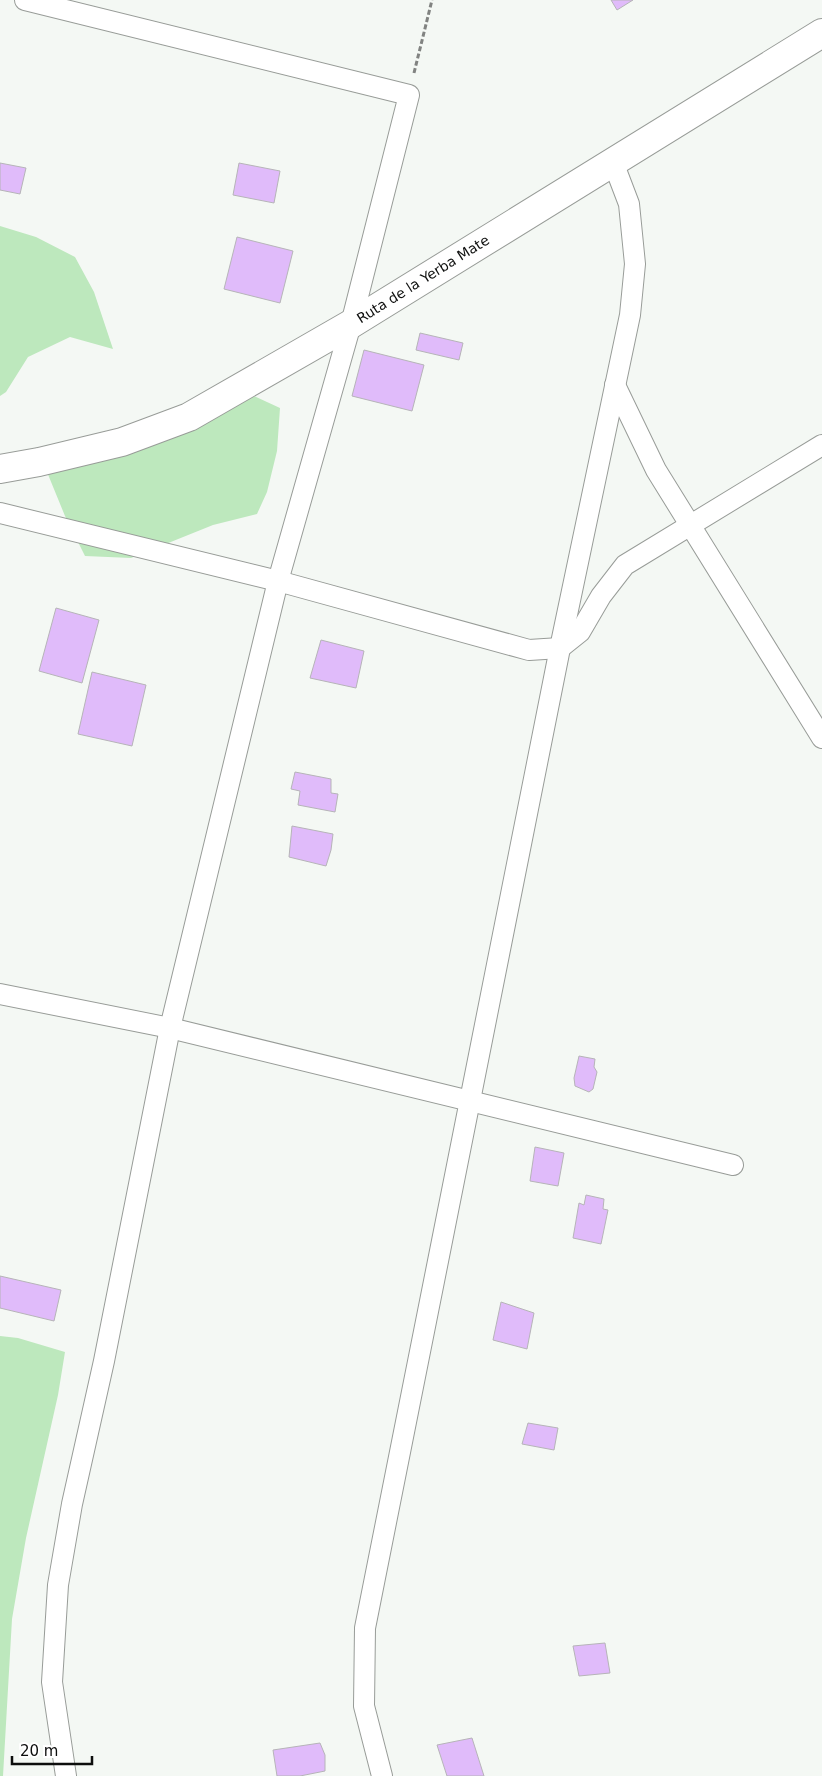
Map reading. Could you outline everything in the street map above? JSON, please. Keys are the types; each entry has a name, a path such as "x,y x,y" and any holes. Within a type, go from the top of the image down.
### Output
{"main road":[{"name":"Ruta de la Yerba Mate","path":"0,469 122,442 189,417 351,324 822,33"}],"street":[{"path":"25,0 409,95 351,324 278,581 170,1028 104,1361 72,1504 58,1585 52,1682 66,1776"},
{"path":"382,1776 364,1706 365,1628 560,648 630,315 635,264 628,204 613,162"},
{"path":"615,385 656,470 822,738"},
{"path":"0,513 278,581 529,650 560,648 580,632 601,596 625,565 822,445"},
{"path":"0,994 170,1028 733,1165"}],"path":[{"path":"409,95 432,0"}],"green space":[{"path":"0,226 36,237 75,257 94,292 113,349 70,337 28,357 6,392 0,396"},
{"path":"243,391 280,408 277,451 267,492 257,514 213,525 131,558 85,556 65,516 47,472"},
{"path":"0,1336 18,1338 65,1352 58,1395 26,1538 12,1619 3,1776 0,1776"}],"building":[{"path":"611,0 633,0 617,10"},
{"path":"0,163 26,168 20,194 0,190"},
{"path":"239,163 280,171 274,203 233,195"},
{"path":"237,237 293,251 280,303 224,289"},
{"path":"420,333 463,343 459,360 416,350"},
{"path":"364,350 424,365 412,411 352,396"},
{"path":"56,608 99,620 82,683 39,671"},
{"path":"321,640 364,651 356,688 310,678"},
{"path":"92,672 146,685 132,746 78,734"},
{"path":"295,772 331,779 331,793 338,794 335,812 298,805 300,791 291,789"},
{"path":"292,826 333,834 326,866 289,857"},
{"path":"579,1056 595,1059 594,1067 597,1072 593,1089 589,1092 575,1086 574,1078"},
{"path":"535,1147 564,1153 558,1186 530,1181"},
{"path":"586,1195 604,1199 603,1209 608,1210 601,1244 573,1238 579,1203 584,1205"},
{"path":"0,1276 61,1290 54,1321 0,1308"},
{"path":"501,1302 534,1313 527,1349 493,1340"},
{"path":"528,1423 558,1428 554,1450 522,1444"},
{"path":"605,1643 610,1673 579,1676 573,1646"},
{"path":"472,1738 484,1776 447,1776 437,1745"},
{"path":"320,1743 325,1755 325,1771 300,1776 277,1776 273,1750"}]}
